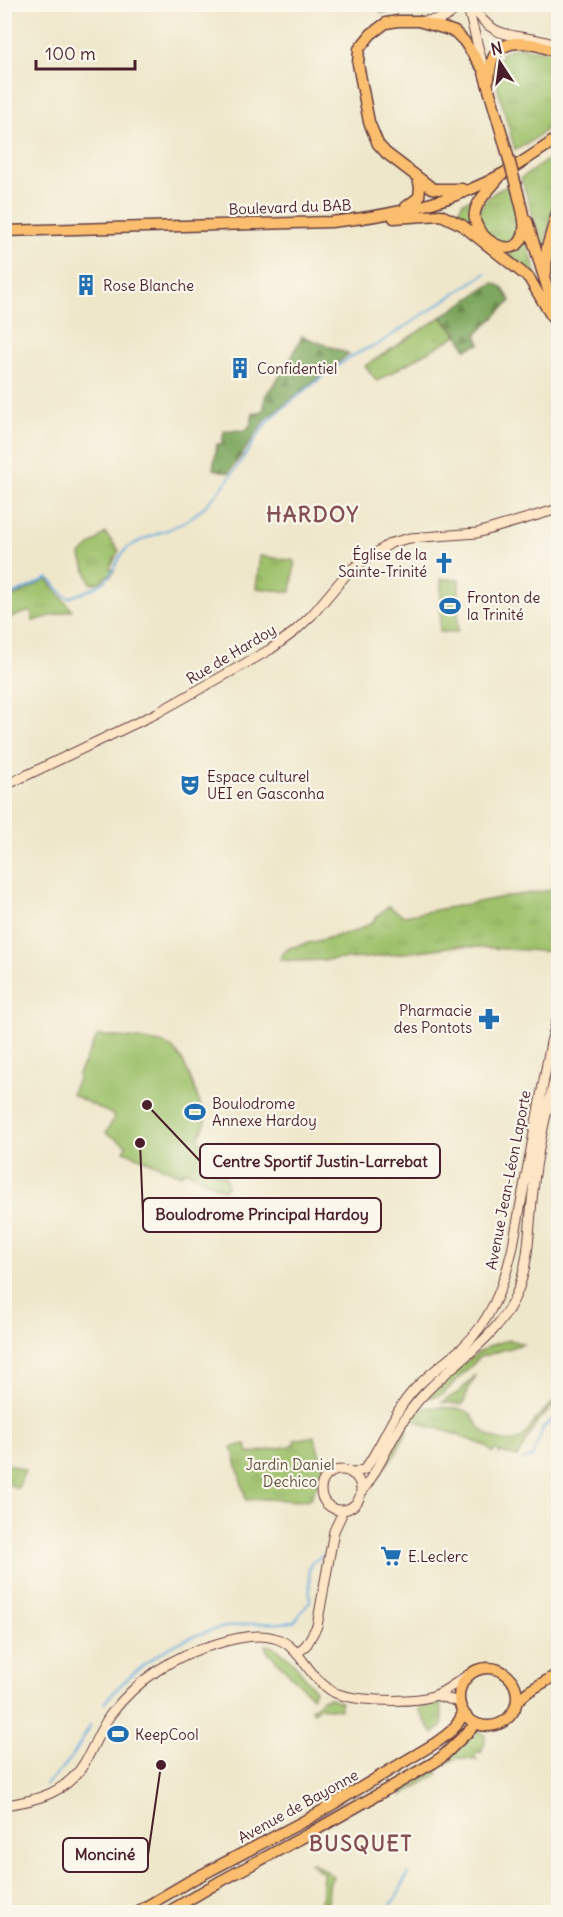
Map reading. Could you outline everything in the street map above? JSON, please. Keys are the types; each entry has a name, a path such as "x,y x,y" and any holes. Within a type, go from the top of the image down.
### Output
{"main road":[{"path":"471,189 436,189 386,153 373,136 358,64 359,49 371,34 386,23 418,21 455,32 483,69 558,326"},
{"path":"489,89 493,57 504,46 517,43 534,45 558,53"},
{"name":"Boulevard du BAB","path":"4,231 331,222 360,219 400,211 471,189 503,174 557,138"},
{"path":"503,174 475,210 474,220 478,230 495,245 504,248 514,247 521,240 524,230 518,193"},
{"path":"400,211 419,197 418,178"},
{"path":"546,282 547,246 558,210"},
{"path":"360,219 441,215 451,219 529,278 558,326"},
{"path":"518,1685 558,1667"},
{"path":"492,1668 500,1670 518,1685 515,1709 505,1721 491,1726 476,1724 461,1707 460,1690 468,1675 476,1670 492,1668"},
{"path":"517,1701 558,1674"},
{"name":"Avenue de Bayonne","path":"137,1912 188,1882 309,1819 434,1744 457,1725 461,1707"},
{"name":"Avenue de Bayonne","path":"168,1912 434,1764 476,1724"}],"street":[{"path":"418,21 445,18 454,11 457,4"},
{"path":"467,4 483,69"},
{"path":"472,4 478,16 488,27 498,32 545,41 558,46"},
{"name":"Rue de Hardoy","path":"4,786 157,713 272,649 288,638 312,615 350,570 391,543 410,537 477,533 558,509"},
{"name":"Avenue Jean-Léon Laporte","path":"352,1474 365,1469 402,1404 414,1389 464,1346 478,1330 496,1299 506,1275 512,1251 551,1042 558,1016"},
{"name":"Avenue Jean-Léon Laporte","path":"361,1493 371,1480 411,1409 426,1392 479,1347 511,1306 523,1274 537,1167 558,1067"},
{"path":"346,1471 360,1482 361,1493 355,1505 337,1509 324,1501 322,1485 331,1473 346,1471"},
{"path":"297,1654 307,1644 317,1626 337,1509"},
{"path":"4,1805 28,1802 47,1796 68,1784 85,1762 103,1726 118,1706 143,1681 172,1661 218,1643 265,1636 275,1638 297,1654 318,1680 336,1694 348,1696 410,1701 435,1695 468,1675"},
{"path":"435,1695 461,1707"}],"green space":[{"path":"381,4 427,5 381,13"},
{"path":"520,47 546,51 558,58 558,121 515,150 494,75 501,54"},
{"path":"558,153 558,196 551,215 544,250 521,178"},
{"path":"509,185 519,229 515,240 501,244 484,230 479,214 481,207 490,196"},
{"path":"480,196 475,230 455,217 463,202"},
{"path":"526,239 543,296 528,271 504,250"},
{"path":"493,283 501,286 511,301 476,335 480,344 466,349 455,330 441,317"},
{"path":"441,317 457,335 377,381 365,366"},
{"path":"302,336 349,354 266,419 229,473 213,469 217,444 222,444 224,431 246,430 251,424 253,413 259,413 264,409 265,396 288,365"},
{"path":"105,533 119,550 110,568 114,571 111,576 108,575 100,582 91,584 80,555"},
{"path":"260,556 295,561 291,592 256,588"},
{"path":"47,579 72,610 33,621 31,611 5,619 5,601"},
{"name":"Fronton de la Trinité","path":"441,579 459,579 458,632 440,632"},
{"path":"558,889 558,952 457,946 367,958 280,960 289,948 356,931 371,923 388,906 404,916"},
{"path":"98,1035 156,1042 165,1044 177,1052 192,1082 206,1122 198,1139 215,1153 206,1166 225,1176 228,1186 224,1190 185,1170 181,1175 124,1151 127,1145 106,1133 115,1116 71,1094 78,1074"},
{"path":"510,1340 523,1344 480,1357 443,1394 430,1398 430,1394 477,1353 499,1342"},
{"path":"476,1375 462,1405 442,1402 459,1392"},
{"path":"558,1398 558,1401 537,1422 517,1457 502,1452 499,1454 500,1451 495,1450 493,1453 486,1446 414,1419 415,1412 419,1408 461,1409 470,1414 491,1437 503,1441 515,1441 525,1434 538,1417"},
{"path":"405,1429 407,1432 395,1455 382,1470"},
{"name":"Jardin Daniel Dechico","path":"314,1436 321,1459 327,1465 311,1498 302,1501 246,1500 232,1447 246,1444 248,1454 294,1445 294,1440"},
{"path":"4,1463 25,1470 18,1488 5,1483"},
{"path":"266,1645 281,1651 294,1663 315,1690 312,1697 266,1650"},
{"path":"330,1698 341,1702 341,1709 318,1707 314,1712 311,1709 322,1699"},
{"path":"441,1703 443,1726 433,1734 418,1709"},
{"path":"481,1732 485,1736 485,1742 481,1753 478,1751 474,1757 477,1760 457,1758 435,1770 438,1774 401,1796 404,1789 411,1784 413,1786 419,1779 439,1767 437,1764 474,1733"},
{"path":"312,1862 333,1876 329,1885 328,1907 311,1906 311,1904 321,1904 323,1873 310,1863"}],"waterway":[{"path":"4,599 48,578 69,598 102,583 129,547 180,524 200,511 222,488 268,421 277,413 352,356 377,345 486,273"},
{"path":"523,1460 532,1457 543,1428 558,1415"},
{"path":"104,1703 147,1662 163,1651 199,1634 238,1625 294,1622 310,1601 309,1570 311,1563 324,1555"},
{"path":"45,1785 71,1758 90,1725"},
{"path":"385,1912 396,1898 408,1873"}],"place":[{"name":"Rose Blanche","path":"86,285"},
{"name":"Confidentiel","path":"240,368"},
{"name":"Église de la Sainte-Trinité","path":"444,563"},
{"name":"Fronton de la Trinité","path":"450,606"},
{"name":"Espace culturel UEI en Gasconha","path":"190,785"},
{"name":"Pharmacie des Pontots","path":"489,1019"},
{"name":"Centre Sportif Justin-Larrebat","path":"147,1105"},
{"name":"Boulodrome Annexe Hardoy","path":"195,1112"},
{"name":"Boulodrome Principal Hardoy","path":"140,1143"},
{"name":"E.Leclerc","path":"391,1556"},
{"name":"KeepCool","path":"118,1734"},
{"name":"Monciné","path":"161,1765"}],"district":[{"name":"HARDOY","path":"313,514"},
{"name":"BUSQUET","path":"361,1843"}]}
